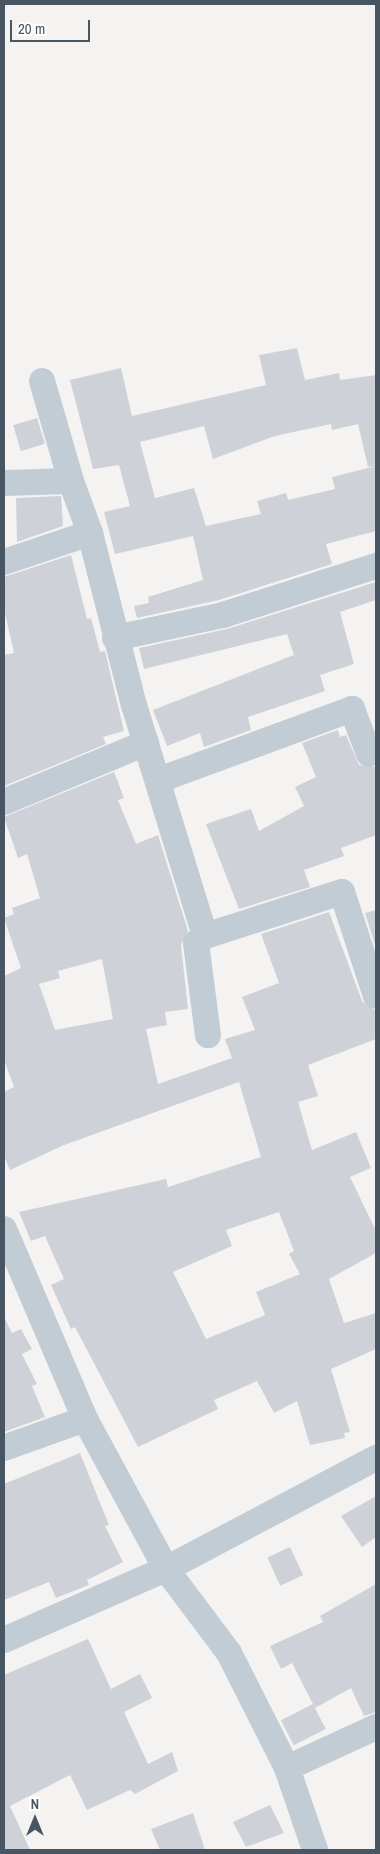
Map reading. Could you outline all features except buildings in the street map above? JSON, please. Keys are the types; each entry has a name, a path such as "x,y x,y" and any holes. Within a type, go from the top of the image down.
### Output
{"street":[{"path":"42,381 71,481 90,533 115,638 205,936"},
{"path":"4,483 71,481"},
{"path":"4,562 90,533"},
{"path":"115,638 223,615 376,566"},
{"path":"159,780 352,709 369,754"},
{"path":"4,802 146,743"},
{"path":"208,1035 196,943 205,936 342,892 376,996"},
{"path":"4,1229 85,1419 166,1569 229,1653 287,1768 314,1850"},
{"path":"4,1448 85,1419"},
{"path":"4,1640 166,1569 376,1458"},
{"path":"287,1768 376,1727"}]}
